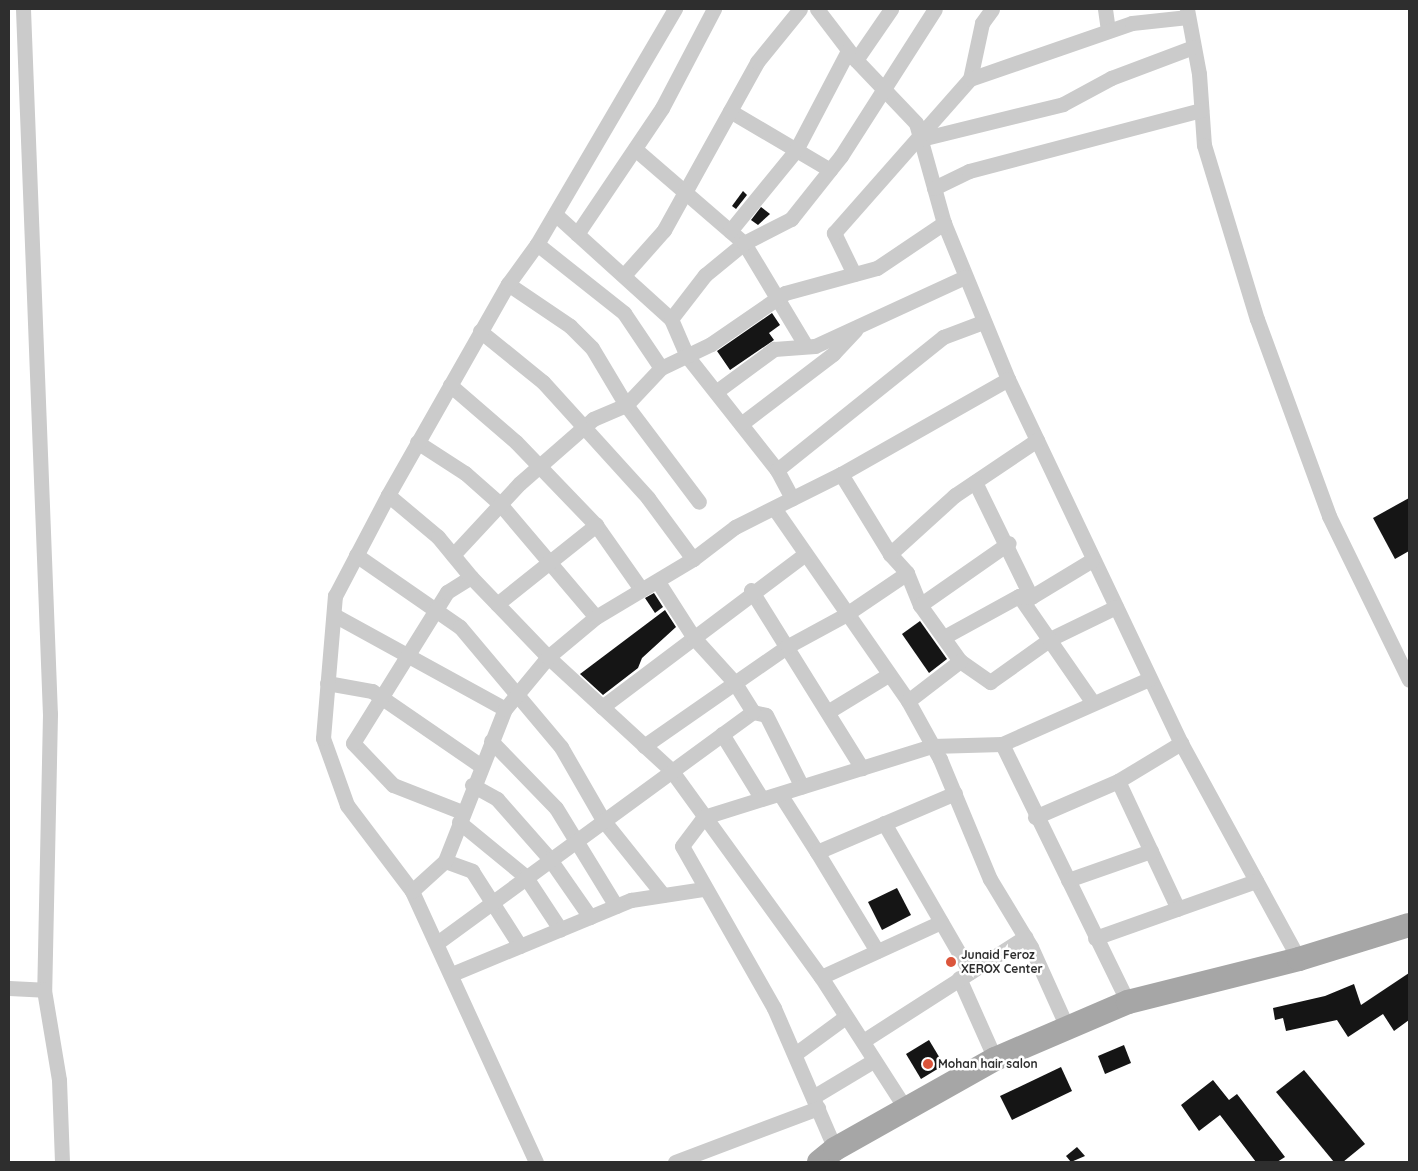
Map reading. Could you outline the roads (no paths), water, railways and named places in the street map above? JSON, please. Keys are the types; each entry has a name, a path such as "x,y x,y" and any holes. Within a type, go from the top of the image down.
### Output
{"main road":[{"path":"827,1156 905,1108 995,1059 1128,1002 1299,960 1409,925"}],"street":[{"path":"23,9 50,714 44,990 59,1080 62,1162"},
{"path":"536,1162 452,974 412,890 347,805 323,738 335,596 417,442 480,331 508,284 537,244 675,9"},
{"path":"577,234 662,108 714,9"},
{"path":"625,274 664,230 682,192 757,62 800,9"},
{"path":"816,9 852,56 916,123 944,224 1008,379 1092,560 1181,743 1299,960"},
{"path":"730,231 796,150 852,56 891,9"},
{"path":"671,319 705,275 744,242 791,218 830,170 935,9"},
{"path":"1105,9 1108,30"},
{"path":"854,274 834,233 921,139 970,79 986,10"},
{"path":"970,79 1108,30 1187,13 1193,47 1204,145 1257,319 1329,516 1409,680"},
{"path":"921,139 1063,104 1110,78 1193,47"},
{"path":"934,188 969,171 1201,110"},
{"path":"730,111 830,170"},
{"path":"635,149 682,192 744,242 806,346"},
{"path":"555,214 625,274 671,319 687,356 717,391 777,470 792,498"},
{"path":"453,555 500,504 583,428 626,405 661,368 687,356 778,297 877,268 944,224"},
{"path":"537,244 624,313 661,368"},
{"path":"717,391 774,349 806,346 965,277"},
{"path":"508,284 570,326 592,348 626,405 699,502"},
{"path":"777,470 943,337 983,322"},
{"path":"741,424 833,354 861,323"},
{"path":"480,331 543,382 648,498 693,559"},
{"path":"412,890 446,861 472,785 505,709 517,697 548,657 596,617 641,589 658,582 693,559 735,527 841,474 1008,379"},
{"path":"450,385 486,413 596,525 641,589"},
{"path":"890,554 975,482 1037,440"},
{"path":"417,442 465,473 500,504 550,560 596,617"},
{"path":"841,474 890,554 908,573 920,605 960,661 990,682 1052,638 1116,608"},
{"path":"975,482 1009,543 1025,596 1093,703"},
{"path":"388,495 453,555 471,577 548,657 670,770 821,977 844,1018 863,1041 873,1061 905,1108"},
{"path":"774,508 845,615 908,701 955,793 990,879 1025,937 1067,1027"},
{"path":"497,604 596,525"},
{"path":"920,605 1009,543"},
{"path":"602,707 694,638 752,590 805,554"},
{"path":"356,556 460,627 561,748 603,820 663,895"},
{"path":"944,637 1092,560"},
{"path":"644,746 788,646 845,615 908,573"},
{"path":"471,577 448,592 353,742 393,785 460,817 525,876 560,930"},
{"path":"658,582 694,638 735,683 753,712 766,715 802,787"},
{"path":"752,590 829,711 862,768"},
{"path":"334,615 410,654 505,709"},
{"path":"908,701 960,661"},
{"path":"829,711 888,674"},
{"path":"827,1156 816,1102 774,1008 704,889 682,846 704,817 932,746 1002,744 1149,679"},
{"path":"327,683 372,691 480,766"},
{"path":"437,943 549,858 753,712"},
{"path":"722,734 762,799"},
{"path":"491,741 556,808 616,906"},
{"path":"1034,817 1118,781 1181,743"},
{"path":"1002,744 1034,817 1068,880 1128,1002"},
{"path":"1118,781 1178,909"},
{"path":"472,785 498,799 549,858 590,917"},
{"path":"818,852 955,793"},
{"path":"780,794 818,852 877,951"},
{"path":"884,823 941,922 964,975 995,1059"},
{"path":"1068,880 1151,852"},
{"path":"446,861 472,872 520,946"},
{"path":"1095,938 1256,881"},
{"path":"452,974 616,906 663,895 704,889"},
{"path":"821,977 941,922"},
{"path":"863,1041 1025,937"},
{"path":"9,988 44,990"},
{"path":"795,1054 844,1018"},
{"path":"675,1162 816,1102 873,1061"}],"place":[{"name":"Junaid Feroz XEROX Center","path":"951,962"},
{"name":"Mohan hair salon","path":"928,1064"}]}
